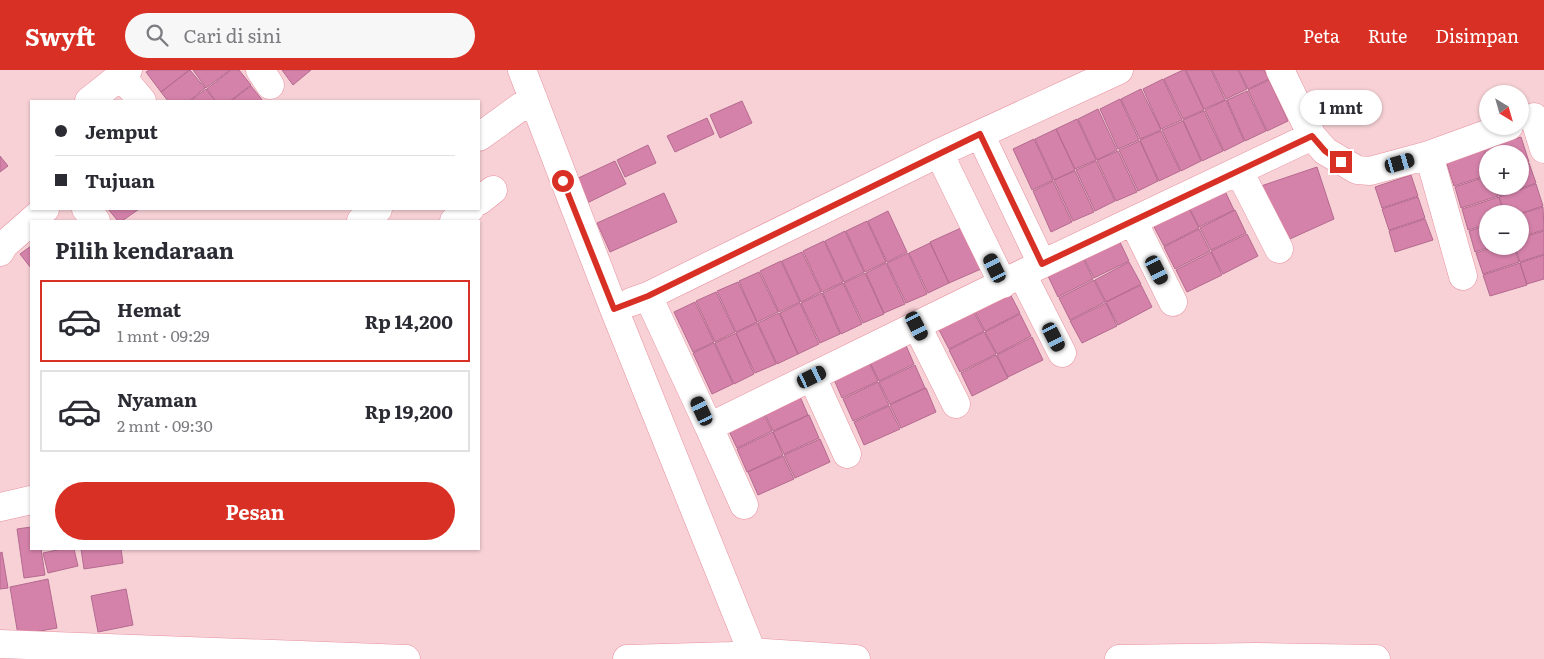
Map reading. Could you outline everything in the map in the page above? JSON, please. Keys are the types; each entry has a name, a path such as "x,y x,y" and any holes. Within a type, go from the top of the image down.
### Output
{"street":[{"path":"522,70 614,309 752,652"},
{"path":"614,309 648,296 939,153 1119,70"},
{"path":"1280,70 1312,136 1325,151 1357,170 1370,171 1429,155 1484,135"},
{"path":"90,100 125,73 141,100"},
{"path":"480,136 533,98"},
{"path":"1533,118 1544,149"},
{"path":"980,134 1022,274"},
{"path":"710,427 1022,274 1312,136"},
{"path":"939,153 1022,274 1062,353"},
{"path":"1429,155 1462,276"},
{"path":"1239,170 1279,249"},
{"path":"32,220 44,210"},
{"path":"87,210 95,220"},
{"path":"362,220 377,210"},
{"path":"455,220 469,210"},
{"path":"1133,221 1173,302"},
{"path":"0,252 4,245 30,222"},
{"path":"648,296 710,427 744,505"},
{"path":"917,326 956,404"},
{"path":"812,377 847,454"},
{"path":"0,507 30,500"},
{"path":"0,644 406,659"},
{"path":"627,659 732,656 752,652 856,659"},
{"path":"1119,659 1256,657 1376,659"}],"building":[{"path":"149,70 189,70 161,92 146,72"},
{"path":"190,70 205,88 190,100 167,100 161,92"},
{"path":"193,70 230,70 206,88"},
{"path":"231,70 239,70 251,85 231,100 215,100 207,89"},
{"path":"282,70 311,70 293,85"},
{"path":"1185,70 1204,110 1183,119 1164,79"},
{"path":"1186,70 1211,70 1225,100 1204,109"},
{"path":"1212,70 1238,70 1247,89 1226,99"},
{"path":"1239,70 1264,70 1269,79 1248,89"},
{"path":"1163,79 1182,120 1161,129 1143,89"},
{"path":"1269,80 1288,121 1267,131 1248,90"},
{"path":"251,86 262,100 232,100"},
{"path":"206,89 214,100 191,100"},
{"path":"1141,89 1161,130 1140,139 1121,99"},
{"path":"1247,91 1266,131 1245,141 1227,100"},
{"path":"1120,99 1139,140 1118,149 1100,109"},
{"path":"1226,100 1244,141 1224,151 1205,110"},
{"path":"742,101 752,123 720,138 710,115"},
{"path":"1098,109 1117,150 1097,160 1078,119"},
{"path":"1204,111 1223,151 1202,161 1183,120"},
{"path":"707,118 714,134 675,152 667,136"},
{"path":"1077,119 1096,160 1075,169 1056,129"},
{"path":"1183,121 1201,161 1181,171 1162,130"},
{"path":"1056,129 1075,170 1054,180 1035,139"},
{"path":"1161,131 1180,171 1159,181 1140,140"},
{"path":"1521,137 1524,145 1494,145"},
{"path":"1034,139 1053,180 1032,190 1013,149"},
{"path":"1140,141 1158,181 1138,191 1119,150"},
{"path":"648,145 656,163 625,177 617,160"},
{"path":"1479,150 1479,178 1454,186 1446,161"},
{"path":"1118,151 1137,192 1116,201 1097,160"},
{"path":"0,156 8,166 0,172"},
{"path":"615,161 626,184 585,204 574,180"},
{"path":"1096,161 1115,201 1095,211 1076,170"},
{"path":"1529,163 1536,183 1529,185"},
{"path":"1317,167 1334,219 1281,243 1261,186"},
{"path":"1075,171 1094,212 1073,221 1054,180"},
{"path":"1411,175 1418,196 1382,208 1375,187"},
{"path":"1479,179 1479,195 1498,196 1461,208 1455,187"},
{"path":"1053,181 1072,222 1051,232 1033,191"},
{"path":"1536,184 1543,206 1529,210 1529,205 1502,205 1499,197 1505,195 1529,195 1529,186"},
{"path":"1223,187 1234,210 1199,227 1188,205"},
{"path":"664,193 677,222 610,252 597,223"},
{"path":"1418,197 1425,218 1389,230 1382,209"},
{"path":"1499,197 1501,205 1479,205 1479,227 1468,230 1462,209"},
{"path":"1187,205 1199,228 1164,246 1152,223"},
{"path":"1543,207 1544,230 1529,234 1529,211"},
{"path":"109,210 138,210 123,220 117,220"},
{"path":"1235,210 1246,233 1211,250 1200,228"},
{"path":"888,211 907,252 887,262 868,221"},
{"path":"1425,219 1433,240 1395,252 1389,231"},
{"path":"867,221 886,262 865,272 846,231"},
{"path":"961,228 981,269 949,283 930,242"},
{"path":"1479,228 1479,251 1475,252 1469,231"},
{"path":"1199,229 1210,251 1175,269 1164,247"},
{"path":"845,231 864,272 844,282 825,241"},
{"path":"1544,231 1544,254 1520,262 1518,255 1529,255 1529,235"},
{"path":"1247,234 1258,256 1223,274 1211,251"},
{"path":"1118,238 1129,261 1094,278 1083,256"},
{"path":"824,241 843,282 822,292 803,251"},
{"path":"930,243 949,283 928,293 909,253"},
{"path":"30,247 30,267 20,254"},
{"path":"802,252 821,292 801,302 782,261"},
{"path":"1211,252 1222,275 1187,292 1176,270"},
{"path":"1479,252 1479,255 1517,255 1519,262 1483,274 1476,253"},
{"path":"908,253 927,294 906,303 887,263"},
{"path":"1544,255 1544,279 1527,284 1520,263"},
{"path":"1082,256 1093,279 1058,297 1047,274"},
{"path":"781,261 800,302 779,312 760,271"},
{"path":"1129,262 1141,284 1106,302 1095,280"},
{"path":"886,263 905,304 884,313 866,273"},
{"path":"1520,263 1527,285 1490,296 1483,275"},
{"path":"759,272 778,312 757,322 739,281"},
{"path":"865,273 884,314 863,323 844,283"},
{"path":"1094,280 1105,302 1070,320 1059,298"},
{"path":"738,282 757,322 736,332 717,291"},
{"path":"843,283 862,324 841,334 823,293"},
{"path":"1141,285 1152,307 1118,325 1106,302"},
{"path":"1008,290 1020,313 985,331 973,308"},
{"path":"716,292 735,332 715,342 696,301"},
{"path":"822,293 840,334 820,343 801,303"},
{"path":"695,302 714,342 693,352 674,312"},
{"path":"800,303 819,344 798,354 780,313"},
{"path":"1106,303 1117,326 1082,343 1070,321"},
{"path":"972,309 984,331 949,349 937,326"},
{"path":"779,313 798,354 777,364 758,323"},
{"path":"1020,314 1031,336 997,354 985,332"},
{"path":"757,323 776,364 755,373 736,333"},
{"path":"984,332 996,354 960,372 949,350"},
{"path":"736,333 754,374 734,384 715,343"},
{"path":"1032,337 1043,360 1008,377 997,355"},
{"path":"904,341 914,364 879,381 868,358"},
{"path":"714,343 733,384 712,394 693,353"},
{"path":"996,355 1008,378 972,396 961,373"},
{"path":"867,358 878,381 842,398 832,375"},
{"path":"915,365 925,388 890,404 879,382"},
{"path":"878,382 889,405 853,421 843,399"},
{"path":"926,388 936,412 901,428 890,405"},
{"path":"798,392 808,415 773,431 762,408"},
{"path":"889,406 900,429 864,445 854,422"},
{"path":"761,409 772,431 737,448 726,425"},
{"path":"809,415 819,438 784,454 773,432"},
{"path":"773,432 783,455 747,472 737,449"},
{"path":"820,439 830,462 795,478 784,455"},
{"path":"783,456 794,479 758,495 748,472"},
{"path":"30,527 30,550 41,550 45,575 24,578 17,529"},
{"path":"57,550 74,550 78,566 48,573 43,553"},
{"path":"81,550 121,550 123,563 84,569"},
{"path":"2,552 8,588 0,589 0,553"},
{"path":"48,579 57,628 18,635 10,587"},
{"path":"126,589 133,625 98,632 91,596"}],"route":[{"path":"563,181 614,309 648,296 980,134 1042,264 1312,136 1325,151 1341,162"}]}
